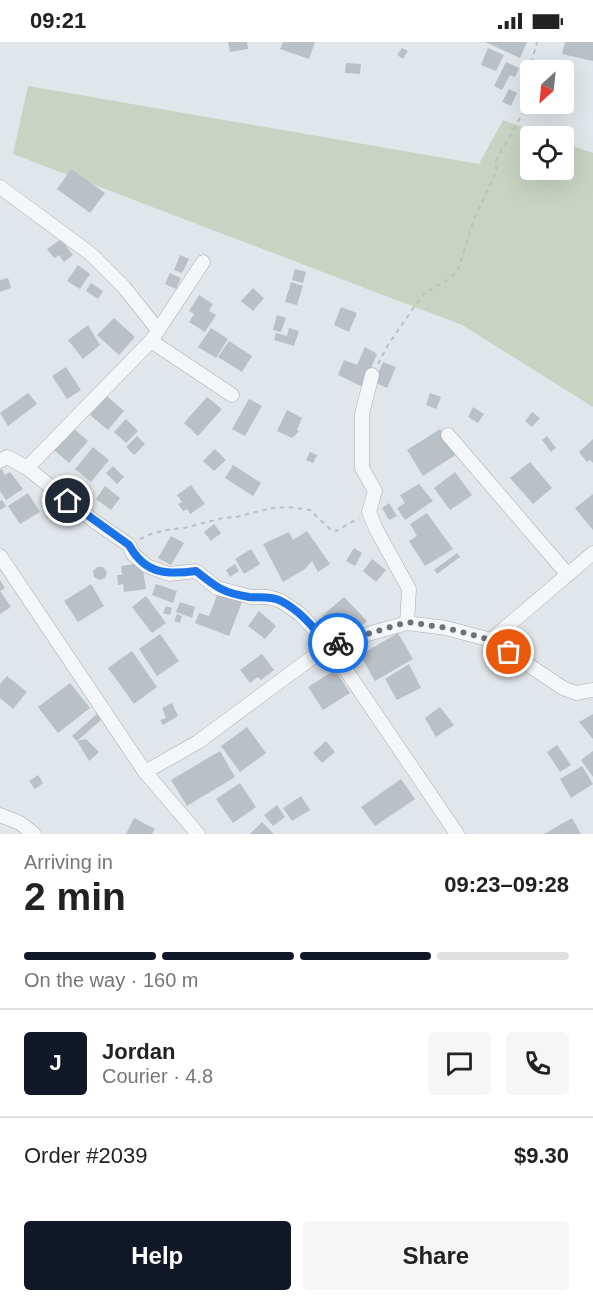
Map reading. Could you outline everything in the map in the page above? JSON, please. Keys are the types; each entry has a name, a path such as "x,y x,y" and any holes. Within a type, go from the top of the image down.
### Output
{"street":[{"path":"0,187 92,255 123,286 154,336 232,394"},
{"path":"27,468 154,336 203,262"},
{"path":"372,375 362,414 362,468 375,491 369,512 376,529 410,589 407,622"},
{"path":"448,435 568,575"},
{"path":"2,455 27,468 62,497 129,545 133,554 155,570 169,574 196,571 217,588 250,597 268,597 281,601 300,614 329,645 457,834"},
{"path":"491,640 593,553"},
{"path":"0,556 145,771 198,834"},
{"path":"145,771 198,742 329,645 407,622 447,628 491,640 563,688 576,693 593,690"},
{"path":"0,815 20,823 34,834"}],"path":[{"path":"372,375 388,345 423,294 451,278 459,267 474,219 497,170 495,162 531,99 530,69 537,42"},
{"path":"129,545 151,534 272,508 298,507 310,510 331,530 336,531 369,512"}],"green space":[{"path":"28,86 479,164 503,120 520,126 520,180 574,180 574,146 593,153 593,407 462,325 13,154"}],"building":[{"path":"228,42 247,42 248,49 230,52"},
{"path":"283,42 315,42 309,59 280,49"},
{"path":"485,42 527,42 520,58"},
{"path":"565,42 593,42 593,61 562,54"},
{"path":"402,48 408,51 403,59 397,55"},
{"path":"488,48 504,55 496,71 481,65"},
{"path":"506,62 519,68 515,77 510,75 502,90 494,86"},
{"path":"346,63 361,64 360,74 345,73"},
{"path":"509,89 517,93 511,106 502,102"},
{"path":"71,169 105,193 90,213 57,189"},
{"path":"61,239 73,255 64,262 59,255 54,258 47,249"},
{"path":"180,255 189,259 182,273 174,270"},
{"path":"78,265 90,274 80,289 67,281"},
{"path":"295,269 306,272 303,283 292,280"},
{"path":"170,273 181,278 176,289 165,284"},
{"path":"8,278 11,288 0,292 0,280"},
{"path":"291,282 303,286 297,305 285,302"},
{"path":"91,283 103,291 98,299 86,291"},
{"path":"253,288 264,298 253,311 241,301"},
{"path":"199,295 213,304 209,311 216,315 205,332 189,322 194,314 189,311"},
{"path":"341,307 357,313 349,332 334,325"},
{"path":"277,315 286,318 281,332 273,330"},
{"path":"114,318 135,337 119,355 97,335"},
{"path":"88,325 100,345 83,359 68,340"},
{"path":"211,328 228,339 216,358 198,347"},
{"path":"289,328 299,331 294,346 274,340 276,333 287,336"},
{"path":"229,341 252,356 242,372 218,357"},
{"path":"365,347 377,354 363,387 338,375 344,360 357,365"},
{"path":"383,362 396,367 387,388 374,382"},
{"path":"66,367 81,390 67,399 52,376"},
{"path":"28,393 37,404 8,426 0,413"},
{"path":"430,393 441,397 436,409 426,405"},
{"path":"107,396 124,411 108,430 90,415"},
{"path":"207,397 222,409 198,436 184,423"},
{"path":"249,399 262,406 245,436 232,429"},
{"path":"473,407 484,414 478,423 468,417"},
{"path":"287,410 302,418 297,430 299,431 292,438 277,431"},
{"path":"532,412 540,418 532,427 525,421"},
{"path":"126,419 138,431 126,443 114,432"},
{"path":"72,427 88,441 69,463 53,449"},
{"path":"440,429 457,454 423,476 407,450"},
{"path":"137,436 145,444 134,455 126,447"},
{"path":"547,436 556,448 551,452 542,440"},
{"path":"593,439 593,463 590,460 587,462 579,452"},
{"path":"93,447 109,460 91,482 75,469"},
{"path":"215,449 226,460 214,471 203,461"},
{"path":"310,452 317,455 313,463 306,460"},
{"path":"530,462 552,488 533,504 510,478"},
{"path":"233,465 261,483 253,496 225,478"},
{"path":"113,466 124,477 117,484 106,473"},
{"path":"2,469 5,475 10,472 23,489 6,500 0,491 0,470"},
{"path":"455,472 472,495 450,510 434,488"},
{"path":"419,484 433,501 405,520 397,508 405,503 400,495"},
{"path":"191,485 205,504 190,514 187,509 183,511 178,504 182,502 177,495"},
{"path":"105,486 120,498 111,510 96,499"},
{"path":"28,493 40,512 20,524 8,506"},
{"path":"593,494 593,530 575,508"},
{"path":"2,500 6,506 0,510 0,501"},
{"path":"389,503 397,516 389,520 382,508"},
{"path":"427,513 453,549 425,566 409,541 417,536 410,524"},
{"path":"214,524 221,533 211,541 204,532"},
{"path":"307,531 330,564 318,572 312,561 305,569 283,582 263,544 289,532 293,540"},
{"path":"171,536 184,543 171,565 158,558"},
{"path":"354,548 362,553 355,566 346,561"},
{"path":"251,549 260,564 244,574 235,559"},
{"path":"457,553 460,557 437,574 434,570"},
{"path":"372,559 386,570 376,582 363,571"},
{"path":"142,563 146,589 124,592 123,584 118,585 117,575 122,575 121,566"},
{"path":"235,564 239,571 230,577 226,570"},
{"path":"97,567 103,567 107,572 105,578 100,580 94,577 93,571"},
{"path":"0,580 5,588 0,591"},
{"path":"91,584 104,606 78,622 64,601"},
{"path":"156,584 177,591 173,603 152,595"},
{"path":"0,591 11,607 0,614"},
{"path":"218,593 242,602 229,636 195,623 199,613 209,616"},
{"path":"146,596 166,623 152,633 132,607"},
{"path":"344,597 367,621 347,638 322,616"},
{"path":"180,602 195,607 192,618 176,612"},
{"path":"166,606 172,608 170,615 163,613"},
{"path":"259,611 276,626 265,639 248,626"},
{"path":"177,614 182,616 180,623 174,621"},
{"path":"398,633 413,659 375,681 360,655"},
{"path":"160,634 179,661 157,676 139,649"},
{"path":"132,651 157,687 134,704 108,668"},
{"path":"262,654 274,670 261,680 258,677 250,683 240,670"},
{"path":"409,664 421,688 397,700 385,679"},
{"path":"335,670 350,693 323,710 308,687"},
{"path":"7,676 27,692 13,709 0,698 0,684"},
{"path":"70,683 90,708 58,733 38,707"},
{"path":"172,703 178,716 163,725 160,720 166,718 162,708"},
{"path":"440,707 454,725 436,737 425,718"},
{"path":"98,713 101,720 77,741 72,736"},
{"path":"593,714 593,739 579,722"},
{"path":"247,727 266,753 240,772 221,746"},
{"path":"86,739 99,752 89,761 77,741"},
{"path":"326,741 335,752 322,763 313,753"},
{"path":"557,745 571,765 560,772 547,752"},
{"path":"220,751 235,777 187,806 171,780"},
{"path":"593,751 593,777 581,760"},
{"path":"582,766 593,784 571,798 560,779"},
{"path":"38,775 43,783 35,789 29,781"},
{"path":"401,779 415,799 375,826 361,807"},
{"path":"240,783 256,807 233,823 216,799"},
{"path":"301,796 310,810 292,821 283,808"},
{"path":"277,805 285,817 273,826 264,815"},
{"path":"134,818 155,829 152,834 126,834"},
{"path":"572,818 581,834 544,834"},
{"path":"262,822 274,834 250,834"}],"way so far":[{"path":"338,643 407,622 447,628 491,640 509,652"}],"route":[{"path":"68,501 129,545 133,554 147,566 169,574 196,571 217,588 231,593 250,597 268,597 281,601 300,614 329,645 338,643"}]}
